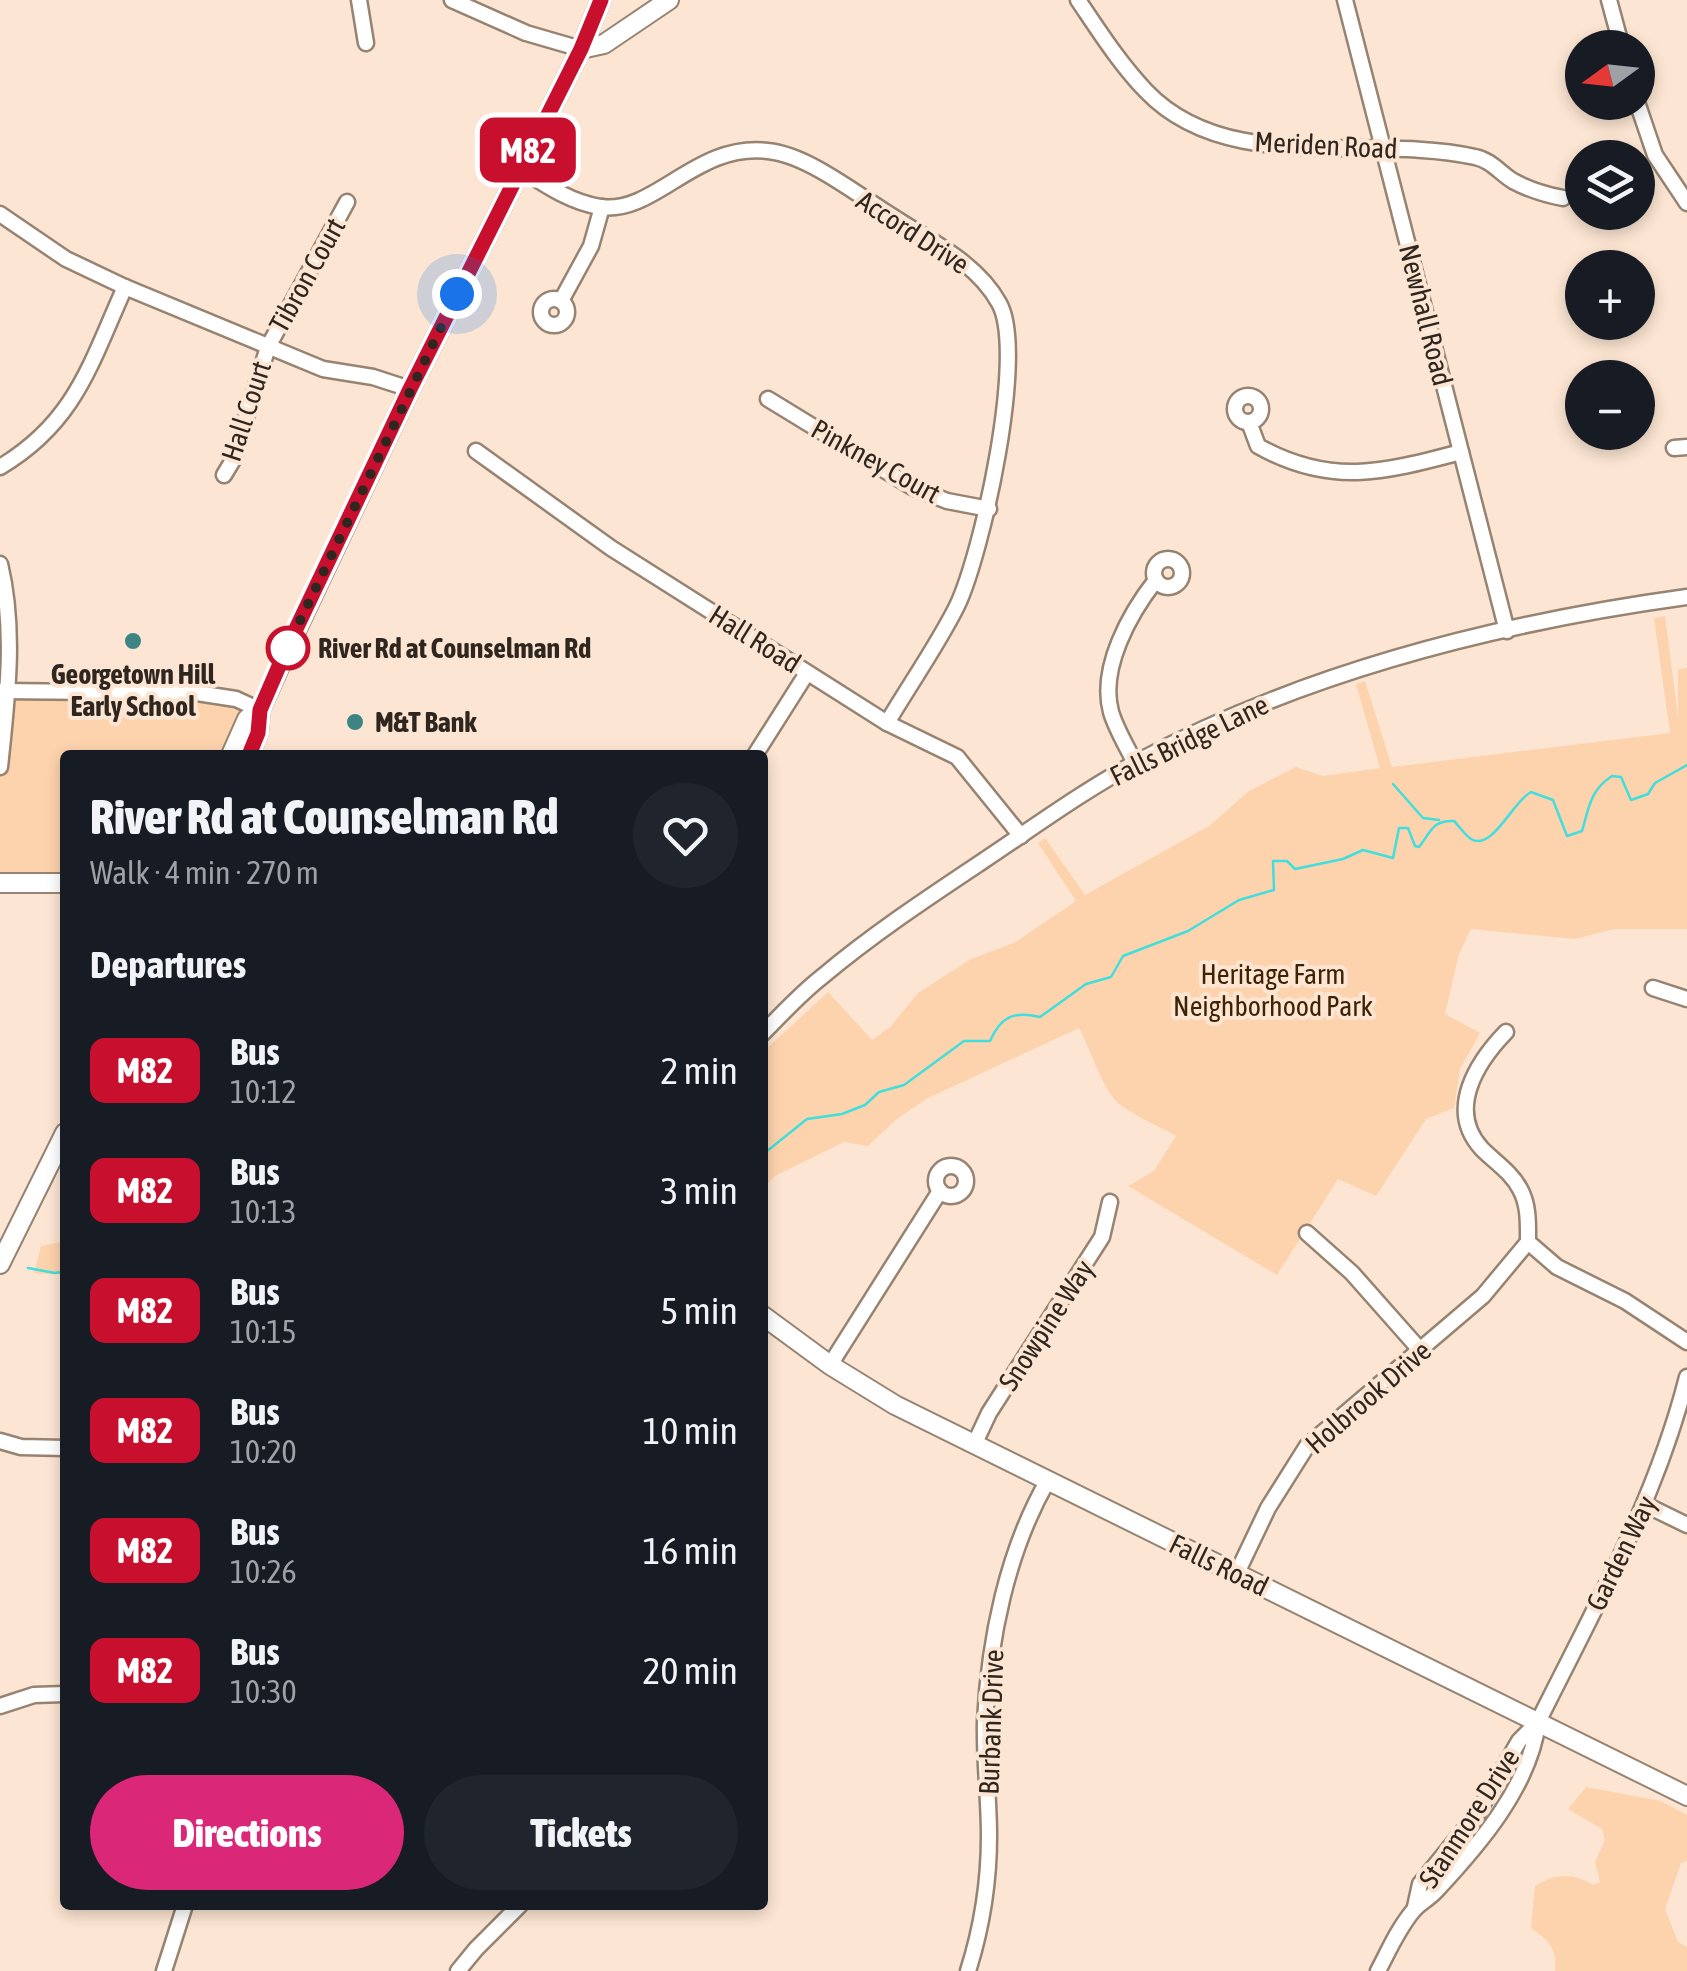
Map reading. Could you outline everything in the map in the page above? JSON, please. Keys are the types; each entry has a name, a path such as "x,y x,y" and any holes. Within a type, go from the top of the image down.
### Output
{"main road":[{"path":"251,750 258,733 260,710 410,389 581,49 600,0"},
{"path":"581,49 604,44 669,0"},
{"path":"233,750 246,719 260,710"},
{"path":"0,883 60,884"},
{"path":"0,1264 60,1143"},
{"name":"Falls Road","path":"768,1319 896,1405 1687,1796"}],"street":[{"path":"359,0 366,43"},
{"path":"452,0 526,33 581,49"},
{"name":"Meriden Road","path":"1078,0 1148,94 1203,129 1248,142 1477,157 1511,180 1563,198"},
{"name":"Newhall Road","path":"1345,0 1507,630"},
{"path":"1609,0 1617,30"},
{"path":"1643,120 1655,154 1687,203"},
{"name":"Accord Drive","path":"602,207 640,200 717,155 772,151 816,169 946,250 983,279 1001,306 1008,331 1009,362 989,509 976,558 957,605 887,723"},
{"path":"519,168 567,198 602,207 591,246 561,301"},
{"name":"Tibron Court","path":"268,347 346,202"},
{"path":"0,214 66,259 124,287 322,369 373,377 410,389"},
{"path":"0,468 28,449 63,416 124,287"},
{"name":"Hall Court","path":"224,476 233,460 268,347"},
{"name":"Pinkney Court","path":"768,399 912,487 946,501 989,509"},
{"path":"1249,422 1258,446 1286,462 1316,468 1374,474 1461,452"},
{"name":"Hall Road","path":"476,451 612,548 887,723 958,757 1021,836"},
{"path":"0,564 8,619 0,767"},
{"path":"1135,762 1111,714 1109,678 1113,659 1140,600 1156,580"},
{"name":"Falls Bridge Lane","path":"768,1028 820,977 900,916 1135,762 1229,716 1399,658 1602,609 1687,597"},
{"path":"758,750 808,672"},
{"path":"4,691 197,693 236,699 260,710"},
{"path":"1653,988 1687,1000"},
{"path":"1506,1032 1475,1070 1466,1095 1466,1111 1477,1143 1510,1174 1522,1192 1528,1242 1556,1267 1624,1301 1687,1342"},
{"path":"830,1364 940,1191"},
{"name":"Snowpine Way","path":"974,1445 990,1413 1102,1237 1110,1202"},
{"path":"1307,1233 1352,1273 1421,1351"},
{"name":"Holbrook Drive","path":"1237,1573 1268,1508 1306,1446 1482,1296 1528,1242"},
{"name":"Garden Way","path":"1538,1722 1646,1504 1673,1433 1687,1377"},
{"path":"0,1441 21,1447 60,1448"},
{"name":"Burbank Drive","path":"968,1971 988,1877 985,1723 992,1646 1014,1561 1048,1480"},
{"path":"1646,1504 1687,1525"},
{"path":"0,1706 20,1698 60,1694"},
{"name":"Stanmore Drive","path":"1378,1971 1416,1907 1433,1895 1493,1823 1535,1749 1538,1722"},
{"path":"164,1971 183,1910"},
{"path":"458,1971 515,1910"}],"green space":[{"name":"Heritage Farm Neighborhood Park","path":"1665,616 1678,716 1678,669 1687,668 1687,929 1614,929 1575,939 1471,929 1459,954 1445,1014 1480,1033 1460,1069 1454,1108 1426,1119 1376,1196 1338,1179 1277,1275 1128,1186 1154,1171 1176,1136 1114,1099 1079,1028 926,1099 868,1146 844,1142 775,1176 768,1184 768,1047 828,992 872,1040 890,1027 918,993 971,959 1014,943 1076,901 1038,843 1045,838 1085,895 1209,826 1249,791 1296,767 1323,776 1380,768 1356,684 1365,681 1392,767 1670,733 1654,618"},
{"path":"8,692 197,693 260,710 248,750 60,750 60,883 0,883 0,767"},
{"path":"60,1242 60,1275 34,1273 41,1246"},
{"path":"1586,1787 1661,1801 1687,1815 1687,1861 1681,1863 1665,1909 1678,1942 1687,1947 1687,1971 1555,1971 1550,1945 1531,1928 1535,1886 1564,1876 1593,1885 1600,1882 1595,1862 1605,1840 1602,1829 1568,1809"}],"waterway":[{"path":"768,1150 807,1119 842,1114 865,1105 879,1092 904,1085 964,1041 990,1041 1009,1017 1040,1017 1086,984 1111,977 1123,956 1188,931 1239,900 1274,890 1273,861 1287,861 1295,869 1343,859 1363,850 1393,858 1399,828 1408,828 1419,847 1433,828 1447,821 1454,821 1471,839 1479,841 1494,832 1531,792 1553,800 1567,836 1582,831 1595,793 1612,776 1621,777 1631,800 1648,794 1655,783 1687,765"},
{"path":"1393,784 1423,818 1439,820"},
{"path":"28,1268 60,1272"}],"bus line":[{"name":"M82","path":"251,750 258,733 260,710 286,650 410,389 581,49 601,0"}],"place":[{"name":"Georgetown Hill Early School","path":"133,641"},
{"name":"River Rd at Counselman Rd","path":"288,648"},
{"name":"M&T Bank","path":"355,722"}],"route":[{"path":"288,648 457,294"}]}
